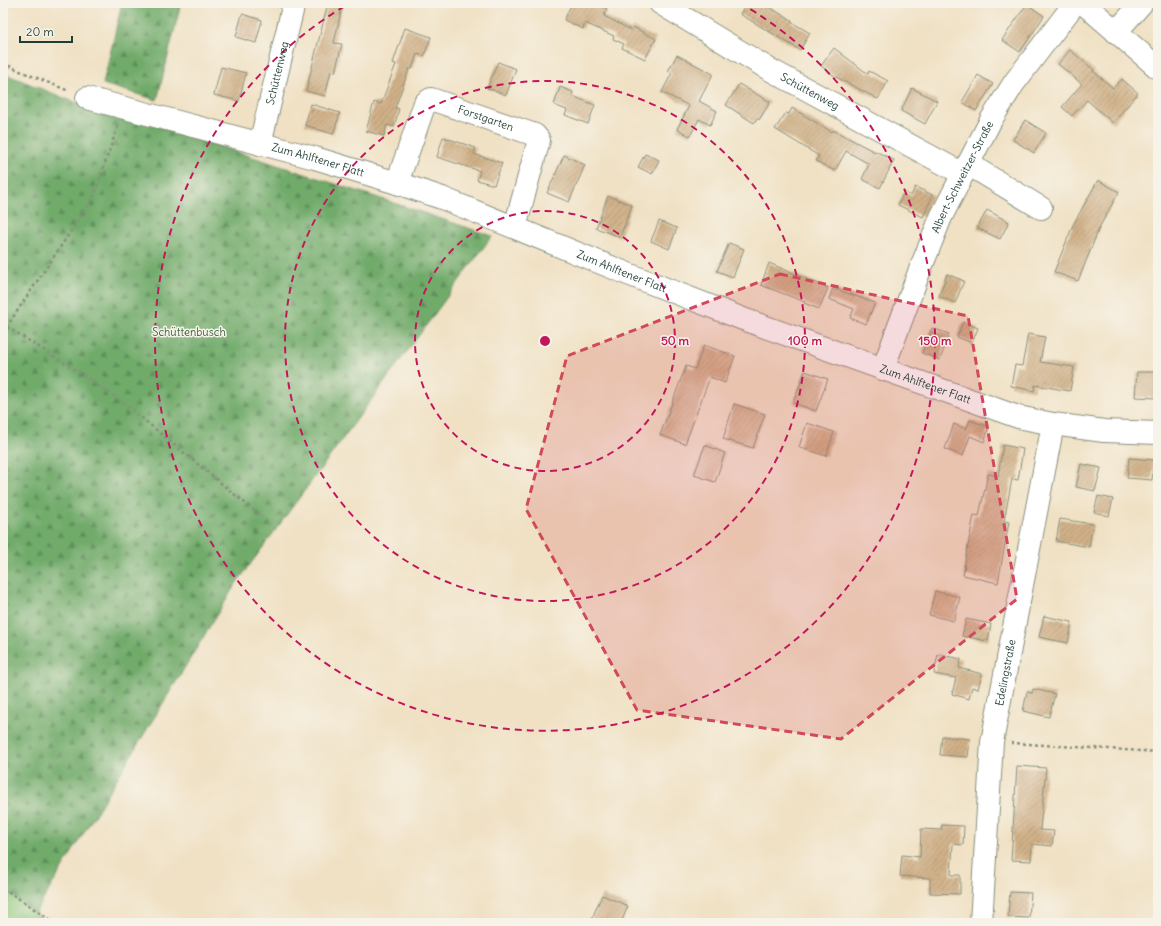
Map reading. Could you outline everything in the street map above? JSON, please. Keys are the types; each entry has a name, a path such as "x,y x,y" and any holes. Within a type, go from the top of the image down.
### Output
{"street":[{"name":"Schüttenweg","path":"260,144 294,3"},
{"name":"Schüttenweg","path":"660,3 767,68 1042,208"},
{"name":"Albert-Schweitzer-Straße","path":"883,369 941,217 965,169 991,120 1014,83 1075,3"},
{"path":"1083,3 1158,68"},
{"path":"1116,32 1142,3"},
{"name":"Zum Ahlftener Flatt","path":"87,98 315,158 397,182 442,198 743,319 1018,417 1053,424 1104,431 1158,433"},
{"name":"Forstgarten","path":"397,182 426,103 431,99 535,135 539,140 515,227"},
{"name":"Edelingstraße","path":"981,923 992,742 1053,424"}],"path":[{"path":"3,63 87,98"},
{"path":"3,332 92,200 124,108"},
{"path":"6,327 120,400 262,517"},
{"path":"992,742 1158,752"},
{"path":"3,888 55,923"}],"highlighted area":[{"path":"780,274 968,316 1017,599 841,739 637,710 526,509 567,356"}],"green space":[{"path":"122,3 181,3 157,100 103,84"},
{"name":"Schüttenbusch","path":"3,73 69,100 151,124 492,236 235,585 35,913 3,888"},
{"path":"3,888 48,923 3,923"}],"building":[{"path":"328,3 343,3 334,43 342,44 335,72 331,71 325,96 306,91"},
{"path":"572,3 594,3 607,9 604,16 631,30 633,27 656,39 645,59 622,48 624,44 613,39 614,36 585,23 583,29 564,20"},
{"path":"747,3 763,3 810,33 800,50 740,14"},
{"path":"1027,4 1044,16 1020,52 1002,40"},
{"path":"242,14 262,20 256,43 236,37"},
{"path":"405,28 431,37 424,56 417,54 412,69 409,69 395,108 399,109 394,127 387,125 384,136 366,131 374,102 381,104 396,64 393,63"},
{"path":"834,48 868,74 869,71 888,81 878,99 836,77 821,66"},
{"path":"1070,50 1113,88 1122,79 1138,93 1113,123 1087,100 1072,116 1062,107 1082,84 1058,64"},
{"path":"677,55 713,74 699,101 717,111 710,125 699,119 690,136 677,129 689,106 662,92 672,73 668,71"},
{"path":"498,62 516,69 506,95 487,88"},
{"path":"221,67 246,73 239,101 214,95"},
{"path":"978,75 993,84 976,111 962,102"},
{"path":"739,84 770,102 759,120 757,118 754,123 726,105"},
{"path":"560,87 573,92 572,96 595,105 588,124 565,115 567,110 554,105"},
{"path":"912,88 937,101 925,124 901,111"},
{"path":"311,104 340,113 333,134 305,125"},
{"path":"792,108 832,132 833,130 875,152 894,160 880,188 862,179 869,164 846,151 835,171 816,161 819,156 775,129 786,113 789,114"},
{"path":"1025,120 1046,133 1034,153 1013,140"},
{"path":"443,137 476,148 474,154 502,163 494,185 477,180 480,171 437,157"},
{"path":"645,154 659,160 652,174 638,167"},
{"path":"564,155 585,165 569,202 547,193"},
{"path":"1098,180 1119,192 1100,226 1078,281 1054,272 1073,225"},
{"path":"915,187 933,195 923,217 898,205 904,192 911,196"},
{"path":"608,196 632,205 620,237 596,228"},
{"path":"987,210 1009,222 1000,239 977,228"},
{"path":"659,221 677,228 669,249 651,241"},
{"path":"729,243 744,249 733,277 717,271"},
{"path":"769,263 828,288 819,309 761,285"},
{"path":"947,274 964,281 955,303 939,296"},
{"path":"833,288 875,303 866,324 850,318 854,309 829,299"},
{"path":"963,322 978,328 972,343 957,337"},
{"path":"932,328 949,334 940,360 922,353"},
{"path":"1028,334 1045,337 1040,362 1074,367 1070,391 1035,385 1034,391 1011,386 1015,365 1022,366"},
{"path":"704,345 735,356 725,383 710,377 685,444 660,435 686,366 695,369"},
{"path":"805,371 828,379 816,411 793,403"},
{"path":"1137,372 1158,372 1158,398 1135,397"},
{"path":"734,404 765,414 753,448 723,439"},
{"path":"970,420 989,427 984,442 970,436 963,456 945,449 954,424 966,429"},
{"path":"807,423 834,432 826,456 799,447"},
{"path":"705,445 725,453 715,482 694,475"},
{"path":"1003,445 1023,449 1018,480 1012,479 1004,521 1009,522 998,583 963,575 974,515 979,516 988,474 998,476"},
{"path":"1129,458 1154,460 1152,480 1127,478"},
{"path":"1081,464 1101,468 1095,491 1076,487"},
{"path":"1098,496 1113,499 1109,516 1094,512"},
{"path":"1060,519 1093,524 1089,547 1056,541"},
{"path":"935,591 960,597 954,621 929,615"},
{"path":"1044,616 1072,622 1068,643 1039,637"},
{"path":"966,619 991,624 988,641 962,636"},
{"path":"938,654 961,659 959,668 982,674 978,689 972,687 969,699 952,694 956,678 934,674"},
{"path":"1033,689 1055,694 1049,717 1023,711 1027,692 1032,693"},
{"path":"942,736 970,739 968,757 940,755"},
{"path":"1017,766 1046,768 1040,830 1054,831 1052,846 1032,844 1031,861 1011,860"},
{"path":"942,825 964,826 963,845 953,844 951,875 960,875 960,894 930,893 930,878 900,876 902,855 920,857 921,829 941,830"},
{"path":"1010,892 1031,893 1029,918 1008,917"},
{"path":"602,895 628,906 621,923 590,923"}]}
